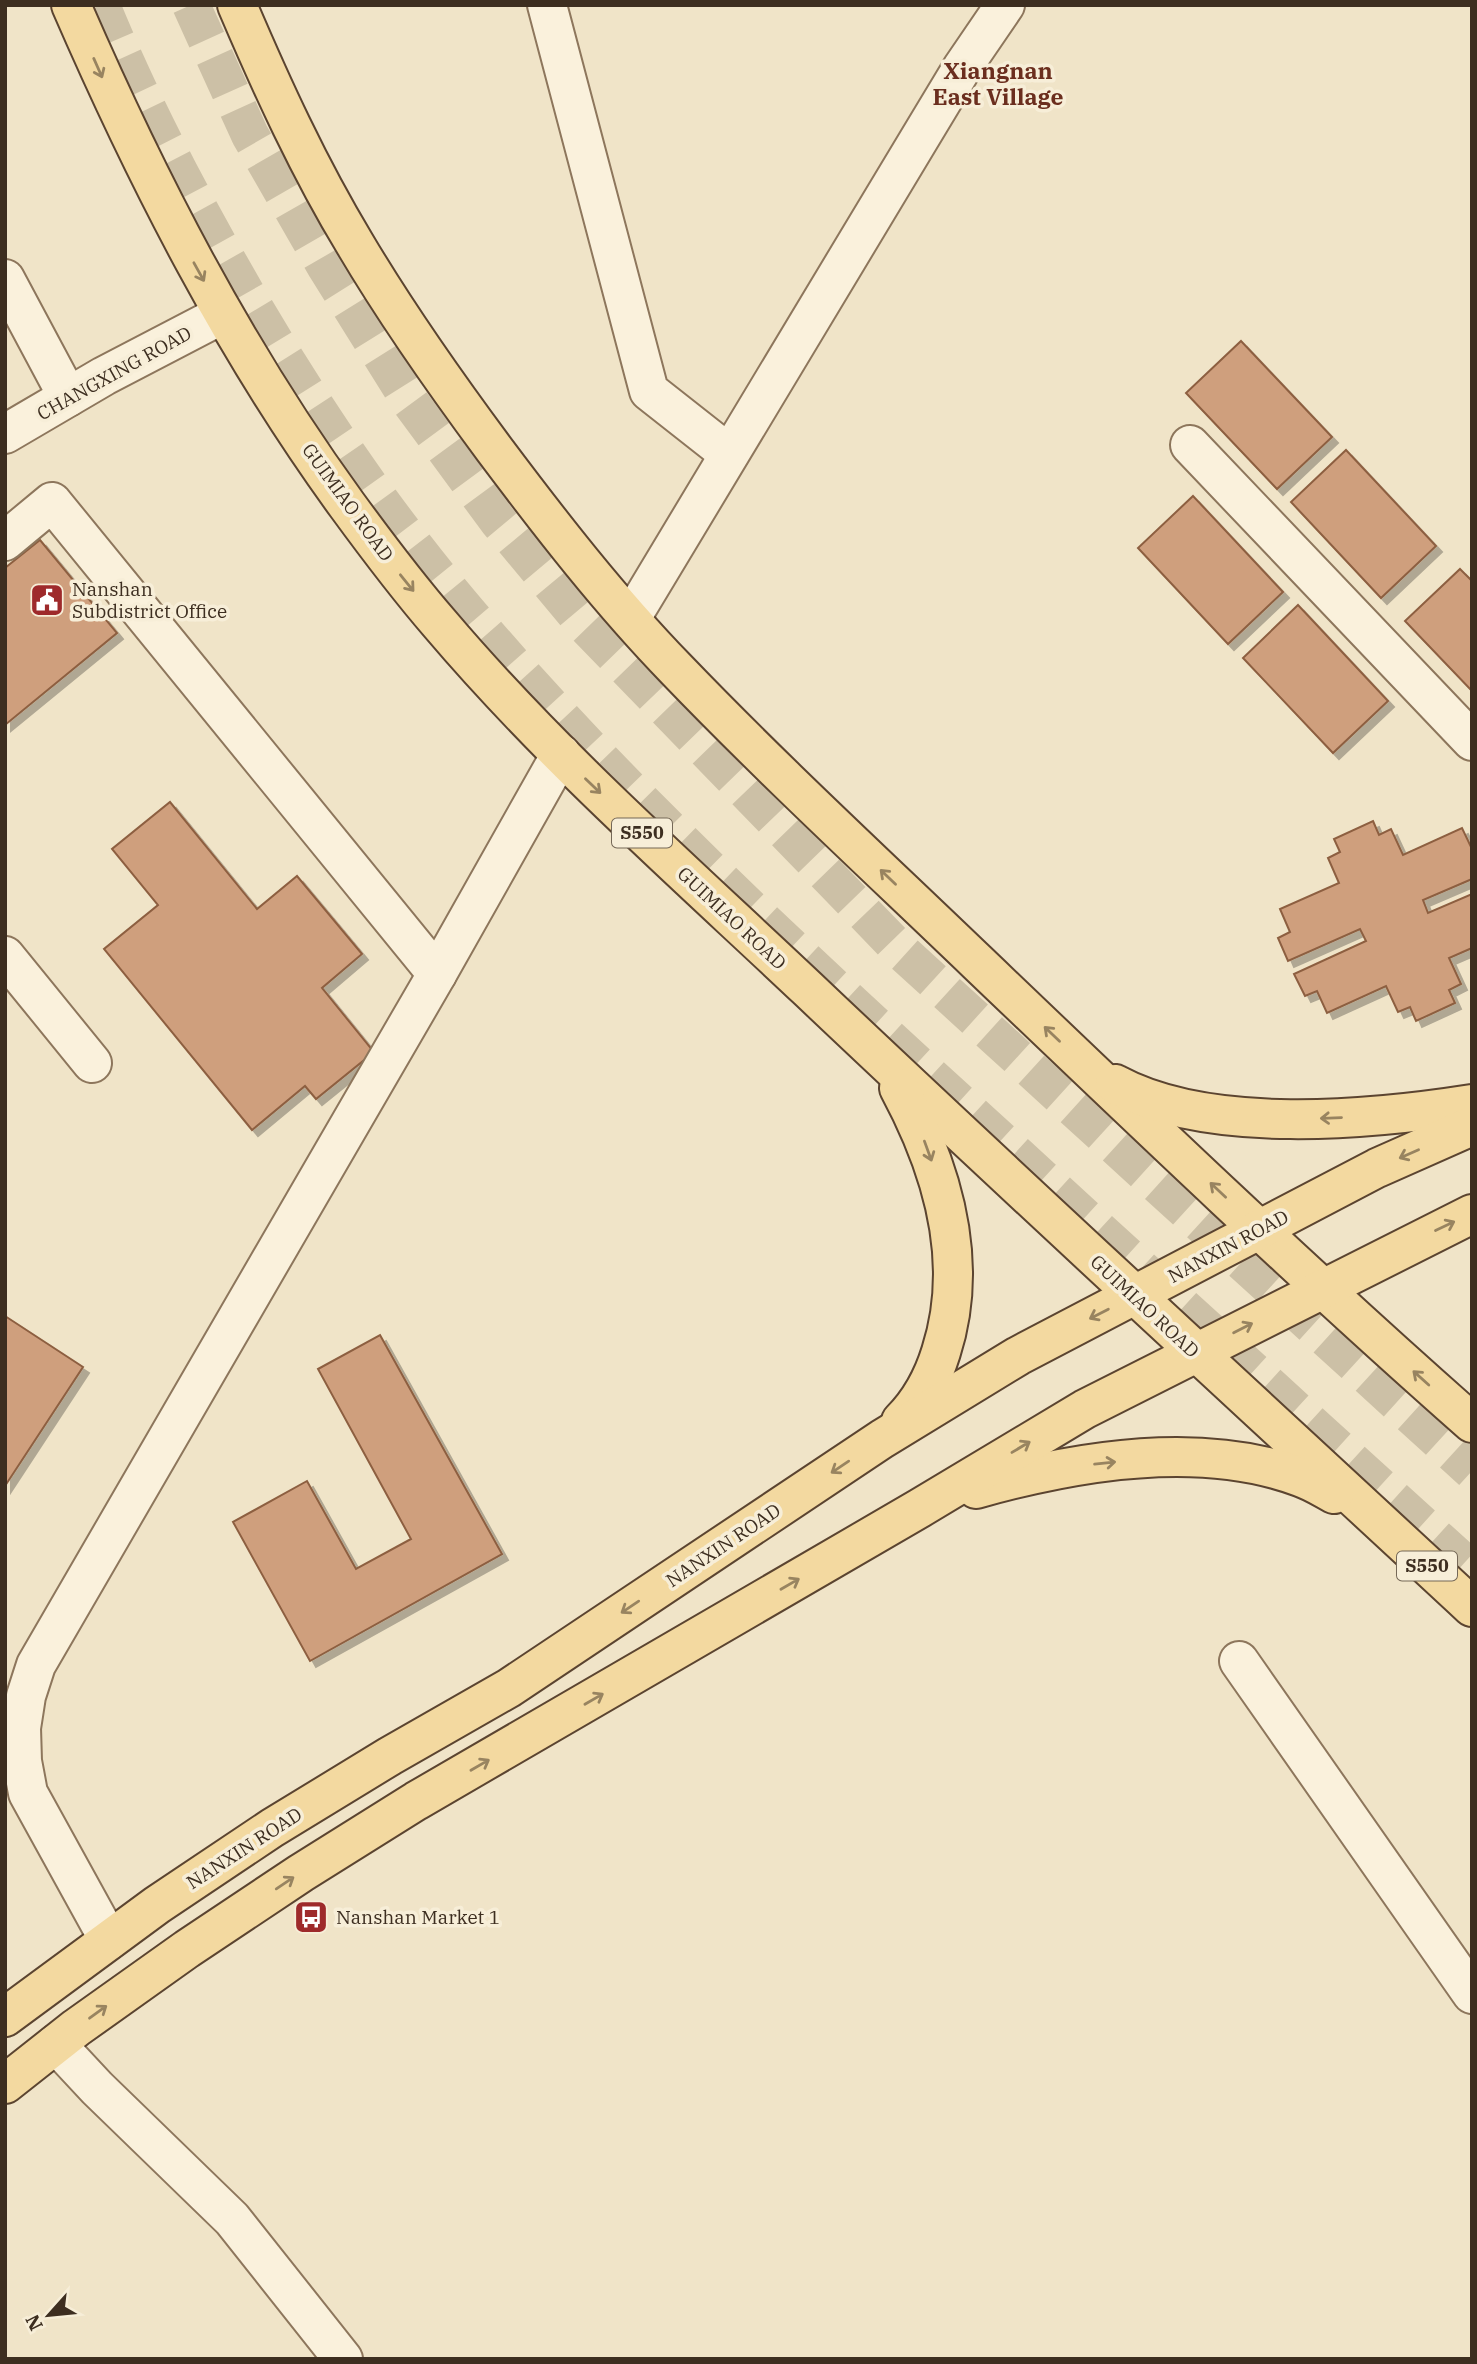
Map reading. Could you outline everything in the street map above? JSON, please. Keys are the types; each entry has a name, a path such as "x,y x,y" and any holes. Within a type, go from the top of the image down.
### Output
{"main road":[{"name":"GUIMIAO ROAD","path":"71,5 135,149 223,314 338,492 440,624 561,754 871,1049 1472,1607"},
{"path":"237,5 272,87 310,164 355,244 407,327 541,512 631,618 674,667 771,764 1091,1072 1259,1230 1472,1423"},
{"path":"871,1049 898,1085 925,1140 945,1203 953,1270 953,1299 948,1331 938,1363 924,1394 882,1439"},
{"path":"1091,1072 1124,1089 1157,1101 1199,1111 1238,1115 1348,1117 1472,1104"},
{"name":"NANXIN ROAD","path":"5,2017 157,1905 272,1828 509,1688 882,1439 1018,1356 1377,1168 1472,1126"},
{"path":"5,2084 187,1949 404,1808 1085,1409 1472,1214"},
{"path":"920,1508 953,1495 1032,1474 1085,1465 1170,1458 1260,1465 1301,1477 1336,1494 1383,1525"}],"street":[{"path":"547,5 649,391 729,454"},
{"path":"631,618 956,78 1005,5"},
{"path":"5,279 68,397"},
{"name":"CHANGXING ROAD","path":"5,434 223,314"},
{"path":"1190,445 1472,741"},
{"path":"5,541 52,502 436,974"},
{"path":"109,1940 28,1793 22,1761 21,1728 26,1696 36,1665 561,754"},
{"path":"5,956 92,1063"},
{"path":"1239,1661 1472,1994"},
{"path":"56,2044 97,2088 232,2219 343,2359"}],"building":[{"path":"1241,341 1332,437 1277,489 1186,393"},
{"path":"1346,450 1436,546 1381,598 1291,502"},
{"path":"1193,496 1283,592 1228,644 1138,548"},
{"name":"Nanshan Subdistrict Office","path":"40,540 117,633 5,725 5,568"},
{"path":"1460,569 1472,581 1472,691 1405,621"},
{"path":"1298,605 1388,701 1333,753 1243,658"},
{"path":"170,802 257,909 297,876 362,954 322,988 374,1052 316,1099 305,1086 252,1130 104,949 158,905 112,849"},
{"path":"1373,821 1379,835 1391,829 1403,855 1462,828 1472,849 1472,879 1423,900 1428,913 1472,894 1472,948 1449,958 1461,984 1449,990 1455,1003 1416,1021 1410,1007 1398,1012 1386,986 1327,1013 1317,991 1305,996 1294,974 1366,941 1360,929 1288,961 1278,938 1290,932 1280,909 1339,883 1328,858 1340,852 1334,839"},
{"path":"5,1316 83,1367 5,1486"},
{"path":"380,1335 502,1554 310,1661 233,1522 307,1481 356,1569 411,1539 318,1369"}],"tunnel":[{"path":"101,5 167,149 240,283 300,383 399,526 472,617 592,750 783,939 1472,1570"},
{"path":"191,5 250,135 326,267 411,403 498,521 585,625 902,952 1472,1471"}],"place":[{"name":"Nanshan Subdistrict Office","path":"47,600"},
{"name":"Nanshan Market 1","path":"311,1917"}],"district":[{"name":"Xiangnan East Village","path":"998,84"}]}
